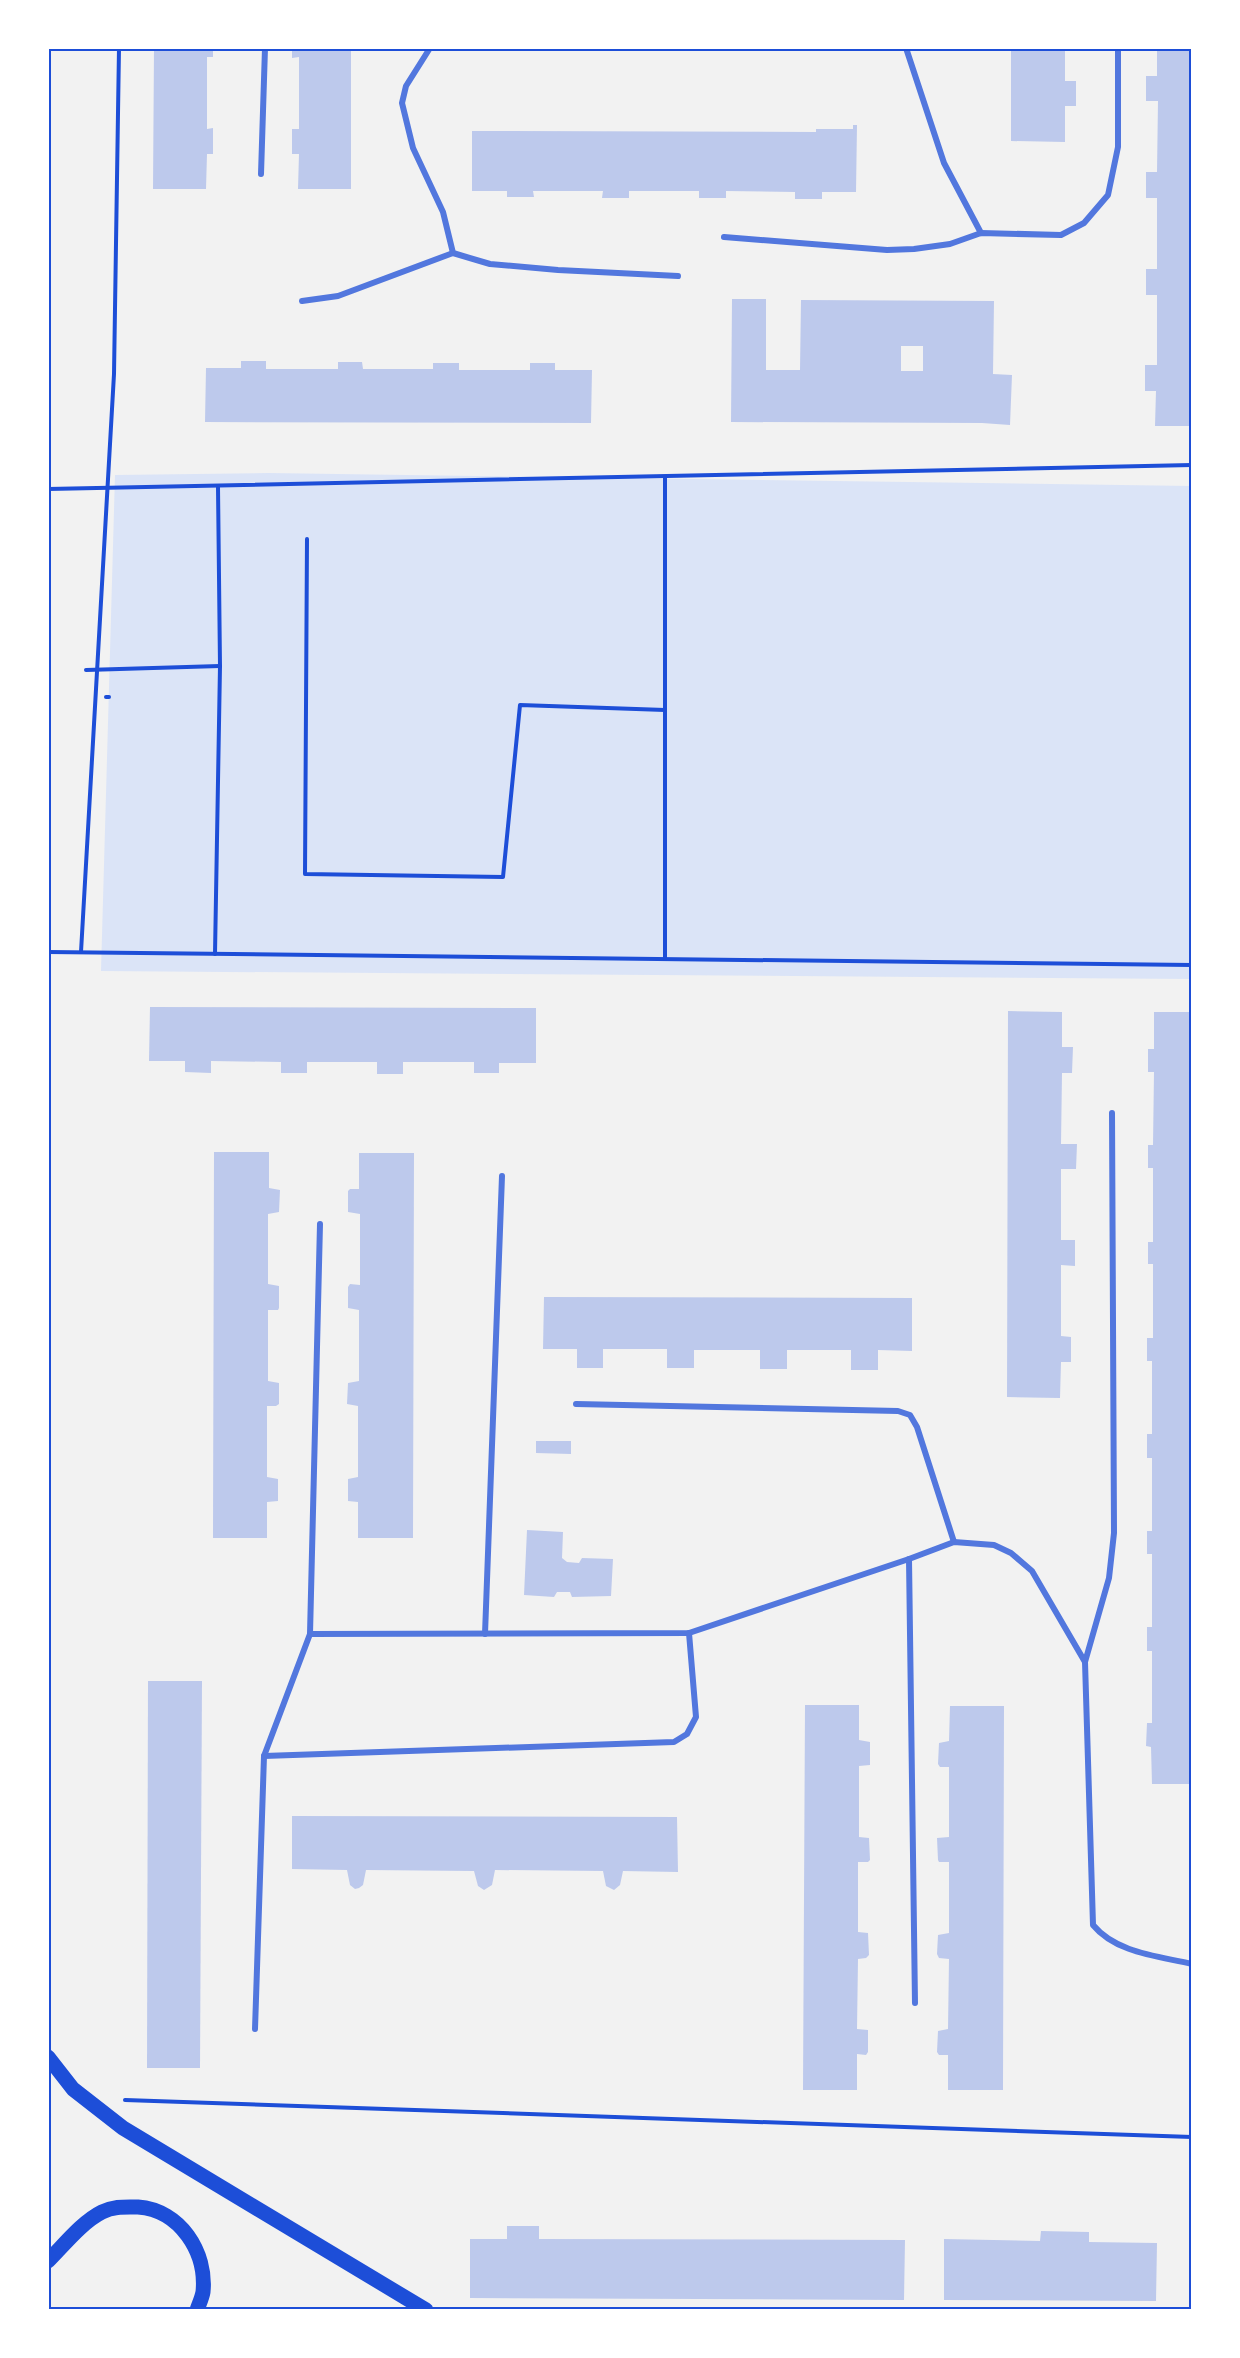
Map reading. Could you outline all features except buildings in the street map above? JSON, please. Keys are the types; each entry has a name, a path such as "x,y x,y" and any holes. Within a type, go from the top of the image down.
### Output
{"main road":[{"path":"48,2056 73,2089 123,2128 426,2310"},
{"path":"48,2261 101,2212 117,2206 145,2208 161,2212 175,2220 188,2234 200,2261 202,2292 197,2310"}],"street":[{"path":"261,174 265,48"},
{"path":"430,48 406,86 402,102 413,148 443,212 453,253"},
{"path":"906,48 944,164 981,233"},
{"path":"724,237 905,250 950,244 981,233 1061,235 1084,223 1108,195 1118,147 1118,48"},
{"path":"303,301 338,296 453,253 501,265 678,276"},
{"path":"1112,1113 1114,1533 1108,1578 1085,1662 1093,1925 1102,1936 1120,1947 1192,1964"},
{"path":"485,1634 502,1176"},
{"path":"255,2030 264,1756 310,1634 320,1224"},
{"path":"576,1404 898,1411 910,1415 917,1427 954,1542"},
{"path":"310,1634 689,1633 954,1542 994,1545 1011,1553 1032,1571 1085,1662"},
{"path":"909,1559 915,2003"},
{"path":"264,1756 674,1743 687,1734 696,1717 689,1633"}],"path":[{"path":"81,952 99,670 114,362 119,48"},
{"path":"48,489 1192,465"},
{"path":"665,477 665,959"},
{"path":"215,954 220,666 218,487"},
{"path":"307,539 305,874 503,877 520,705 665,710"},
{"path":"86,670 220,666"},
{"path":"48,952 1192,965"},
{"path":"115,2099 1192,2137"}],"shaded area":[{"path":"268,473 1192,486 1192,979 101,971 115,475"}]}
